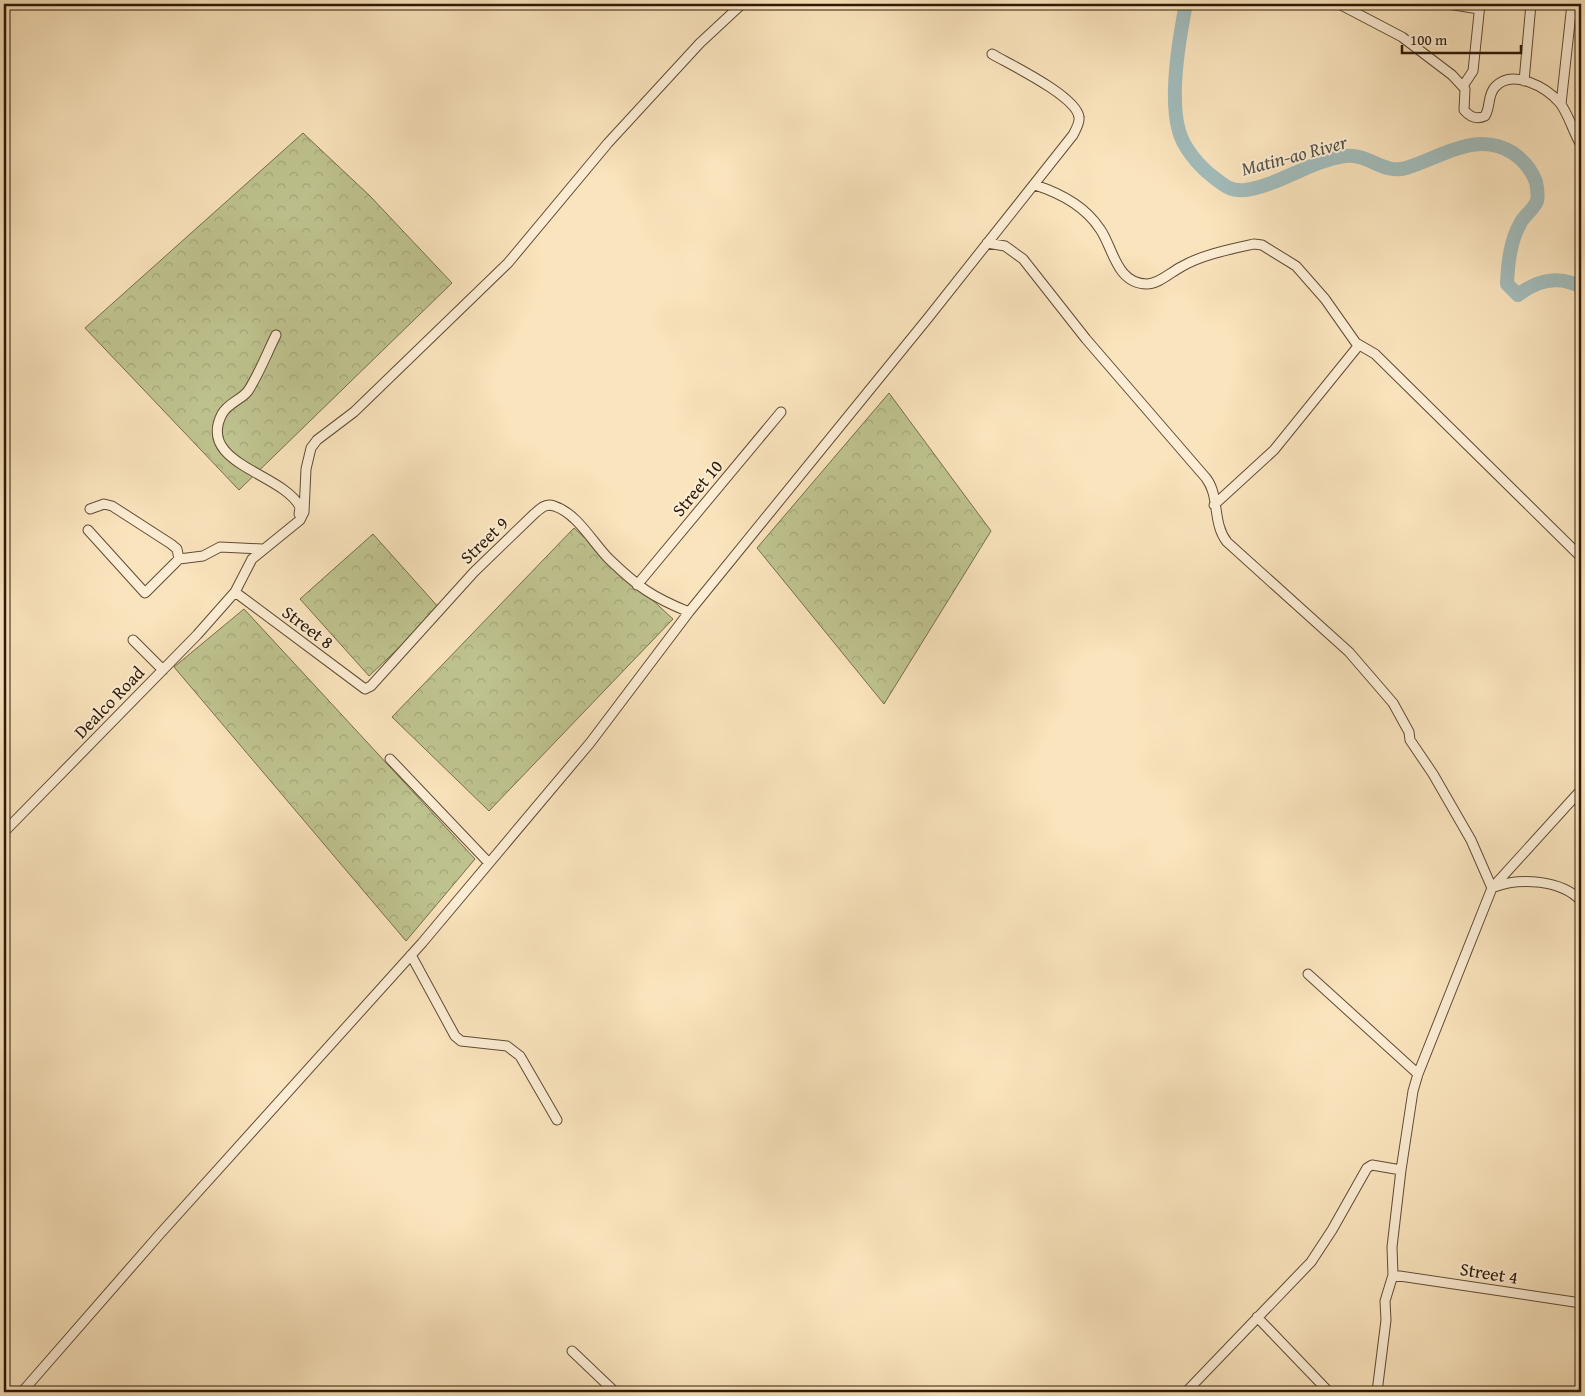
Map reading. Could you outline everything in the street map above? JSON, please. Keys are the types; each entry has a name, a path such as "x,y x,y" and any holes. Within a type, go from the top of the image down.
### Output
{"street":[{"path":"297,524 304,512 306,469 314,444 354,412 508,263 608,143 700,43 742,4"},
{"path":"1339,4 1353,6 1418,48 1463,86 1466,92 1464,110 1474,118 1479,119 1488,111 1488,98 1496,86 1503,81 1511,79 1524,81 1541,88 1560,104 1581,145"},
{"path":"1448,4 1479,7 1473,71 1463,86"},
{"path":"1524,81 1532,4"},
{"path":"1560,104 1572,4"},
{"path":"22,1392 159,1234 410,955 590,743 689,612 1035,185 1073,135 1079,122 1079,116 1071,102 992,54"},
{"path":"1035,185 1057,192 1072,200 1100,228 1113,260 1129,277 1145,284 1154,283 1196,260 1254,244 1262,245 1300,270 1360,345 1375,354 1581,557"},
{"path":"987,243 1005,246 1023,259 1086,339 1206,478 1211,486 1219,530 1232,548 1349,652 1393,703 1410,732 1410,740 1433,774 1470,840 1492,888"},
{"path":"276,335 248,390 226,407 221,415 218,436 221,446 229,457 293,496 300,508 297,524"},
{"path":"1214,505 1274,450 1360,345"},
{"name":"Street 10","path":"637,585 781,412"},
{"path":"90,509 104,504 112,506 171,544 177,549 179,559"},
{"name":"Street 9","path":"361,688 371,686 474,572 544,506 549,504 562,509 637,585"},
{"name":"Dealco Road","path":"4,832 235,592 252,559 262,549 297,524"},
{"path":"88,530 145,593 179,559 203,556 220,547 262,549"},
{"path":"637,585 660,600 689,612"},
{"name":"Street 8","path":"235,592 361,688"},
{"path":"133,640 162,670"},
{"path":"390,760 489,863"},
{"path":"1377,1392 1386,1320 1385,1301 1393,1275 1392,1247 1401,1170 1413,1091 1418,1074 1492,888 1581,790"},
{"path":"1492,888 1507,883 1547,884 1571,890 1581,901"},
{"path":"410,955 455,1036 461,1041 507,1046 513,1050 520,1056 558,1120"},
{"path":"1308,974 1418,1074"},
{"path":"1186,1392 1318,1253 1367,1168 1372,1166 1401,1170"},
{"name":"Street 4","path":"1393,1275 1581,1303"},
{"path":"1257,1317 1329,1392"},
{"path":"572,1351 615,1392"}],"green space":[{"path":"303,133 370,196 452,283 239,490 85,328"},
{"path":"889,393 991,531 884,704 757,548"},
{"path":"574,528 673,619 489,811 392,717"},
{"path":"373,534 440,609 369,676 300,599"},
{"path":"244,609 475,859 406,941 174,667"}],"waterway":[{"name":"Matin-ao River","path":"1186,4 1176,68 1176,117 1181,137 1188,150 1202,167 1219,182 1231,189 1245,190 1345,156 1353,156 1390,169 1398,169 1406,168 1446,152 1473,145 1486,144 1500,147 1513,153 1527,166 1536,182 1537,192 1536,204 1521,222 1514,237 1509,260 1507,284 1518,295 1533,286 1548,281 1565,281 1581,287"}]}
